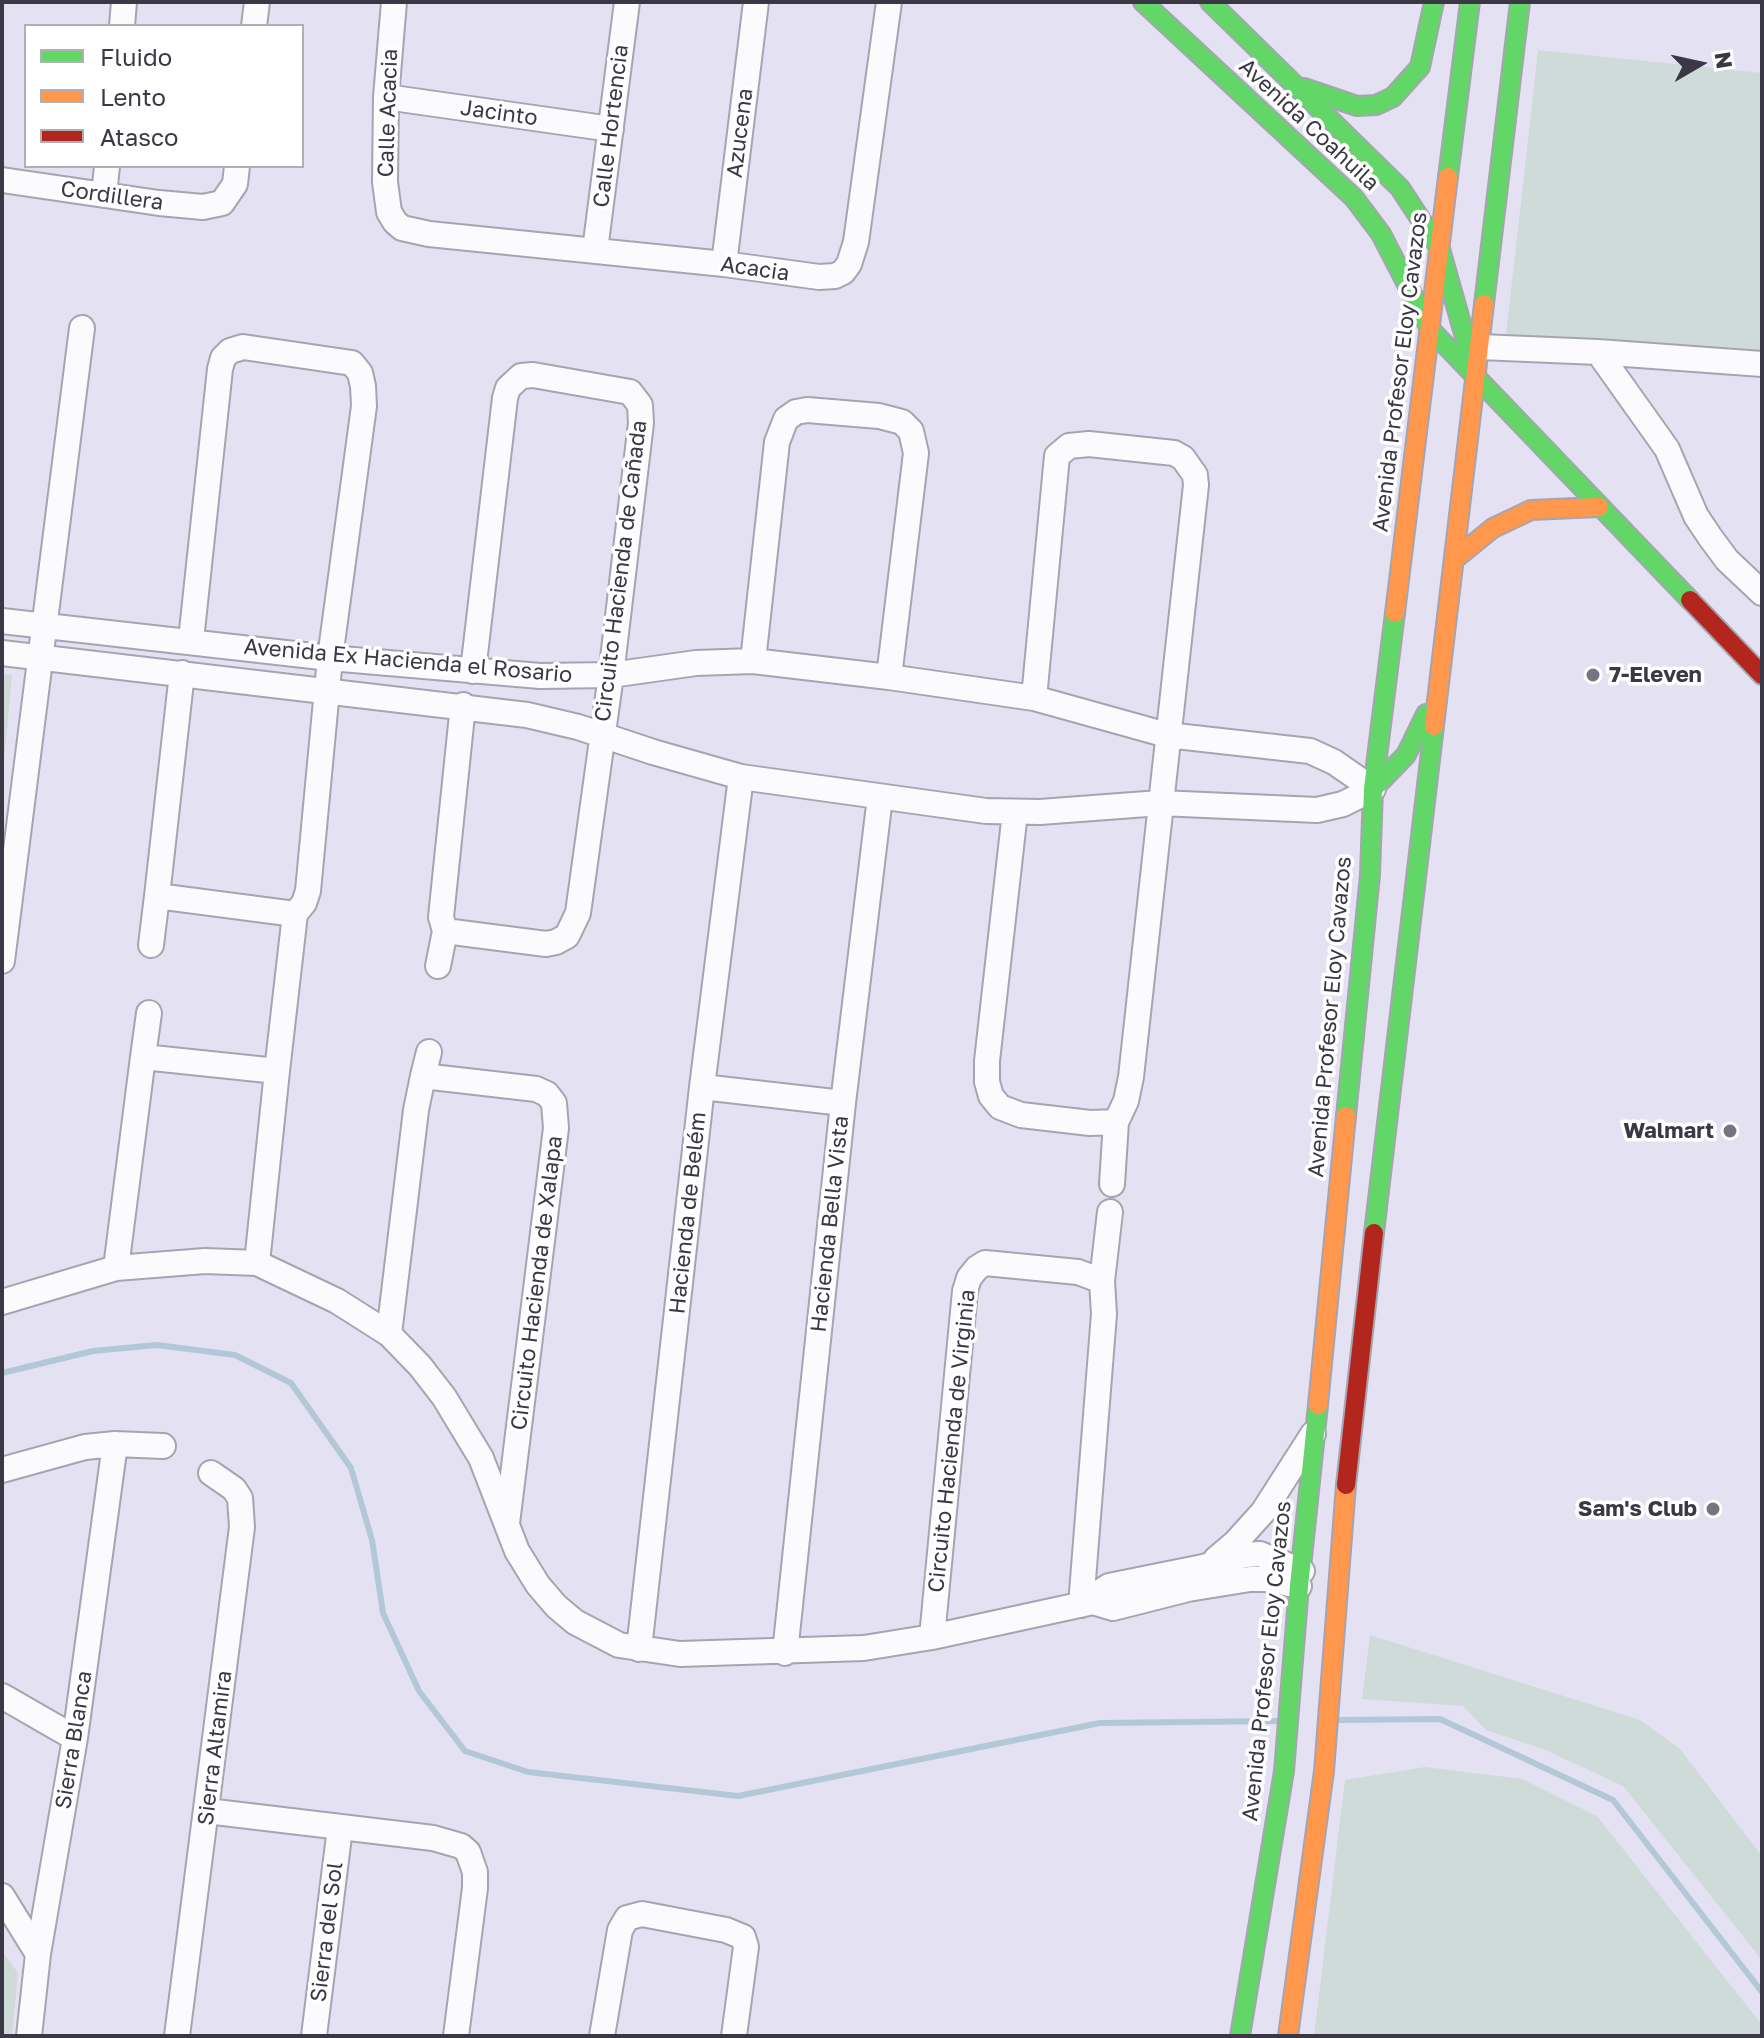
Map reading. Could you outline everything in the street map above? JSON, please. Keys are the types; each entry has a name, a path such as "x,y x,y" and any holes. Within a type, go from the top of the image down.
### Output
{"main road":[{"name":"Avenida Coahuila","path":"1143,2 1354,198 1406,252 1430,329 1762,675"},
{"name":"Avenida Coahuila","path":"1210,2 1400,188 1440,249 1476,377"},
{"path":"1296,85 1357,106 1376,105 1393,97 1420,67 1434,2"},
{"path":"1452,2 1464,53"},
{"name":"Avenida Profesor Eloy Cavazos","path":"1240,2036 1284,1771 1314,1432 1370,875 1373,789 1470,2"},
{"path":"1288,2036 1324,1771 1351,1427 1520,2"},
{"path":"1251,103 1251,75 1268,66 1280,70"},
{"path":"1406,252 1420,242 1418,214"},
{"path":"1456,558 1493,528 1531,510 1599,507"},
{"path":"1388,812 1373,789 1406,755 1439,679"},
{"path":"1401,840 1408,868 1412,912"}],"street":[{"path":"122,24 124,2"},
{"path":"254,24 257,2"},
{"name":"Calle Acacia","path":"394,2 386,97 386,200 395,222"},
{"name":"Calle Hortencia","path":"595,250 627,2"},
{"name":"Azucena","path":"724,264 756,2"},
{"name":"Acacia","path":"395,222 402,228 429,234 828,277 843,272 856,242 889,2"},
{"name":"Jacinto","path":"386,97 611,129"},
{"path":"104,195 107,168"},
{"name":"Cordillera","path":"2,180 203,207 222,203 235,184 237,168"},
{"path":"2,961 82,328"},
{"path":"191,640 220,369 230,351 243,347 352,363 360,373 364,406 330,658 308,891 304,903 295,914 257,1263"},
{"path":"1480,347 1762,364"},
{"path":"1598,352 1667,449 1696,516 1710,537 1727,560 1762,593"},
{"name":"Circuito Hacienda de Cañada","path":"445,931 546,944 567,936 578,913 641,423 640,405 630,392 533,375 514,380 505,398 473,671"},
{"path":"753,661 780,430 786,419 796,412 807,410 879,416 902,422 911,431 916,453 889,677"},
{"path":"1034,698 1057,456 1069,446 1080,444 1174,453 1190,465 1196,485 1131,1077 1126,1101 1116,1122 1112,1184"},
{"name":"Avenida Ex Hacienda el Rosario","path":"2,621 330,658 540,676 611,675 696,663 753,661 889,677 1034,698 1167,735 1310,751 1334,762 1373,789 1343,804 1317,810 1160,803 1015,812 741,777 540,718 463,705 2,653"},
{"path":"151,945 182,673"},
{"path":"438,966 445,931 441,917 463,705"},
{"name":"Hacienda de Belém","path":"639,1649 702,1087 741,777"},
{"name":"Hacienda Bella Vista","path":"785,1653 843,1103 880,797"},
{"path":"1015,812 987,1061 991,1096 1000,1107 1021,1115 1090,1123 1116,1122"},
{"path":"157,896 295,914"},
{"path":"116,1268 149,1013"},
{"path":"143,1057 277,1071"},
{"name":"Circuito Hacienda de Xalapa","path":"389,1334 416,1110 426,1064 547,1094 554,1103 557,1115 507,1525"},
{"path":"702,1087 843,1103"},
{"path":"1087,1604 1104,1314 1102,1281 1110,1212"},
{"path":"2,1302 116,1268 175,1262 257,1263 337,1301 389,1334 420,1366 461,1423 481,1458 527,1568 556,1606 597,1635 619,1645 680,1654 785,1653 864,1648 1087,1604 1113,1608 1188,1589 1250,1579 1300,1578"},
{"name":"Circuito Hacienda de Virginia","path":"932,1637 965,1291 969,1278 977,1268 993,1262 1078,1272 1102,1281"},
{"path":"1203,1567 1222,1556 1248,1530 1276,1494 1314,1432"},
{"path":"2,1470 85,1447 115,1444 163,1446"},
{"name":"Sierra Blanca","path":"29,2036 38,1954 75,1738 115,1444"},
{"name":"Sierra Altamira","path":"177,2036 243,1512 234,1489 211,1473"},
{"path":"1087,1604 1109,1586 1245,1555 1260,1554 1300,1578"},
{"path":"2,1696 75,1738"},
{"path":"207,1811 433,1838 468,1852 475,1872 475,1888 456,2036"},
{"name":"Sierra del Sol","path":"314,2036 340,1828"},
{"path":"2,1896 38,1954"},
{"path":"602,2036 620,1930 627,1918 642,1914 726,1930 743,1937 746,1947 734,2036"}],"shaded area":[{"path":"1538,50 1762,73 1762,357 1506,335"},
{"path":"2,674 12,675 2,782"},
{"path":"1370,1635 1640,1720 1680,1749 1762,1856 1762,1960 1623,1786 1543,1749 1486,1730 1463,1706 1362,1699"},
{"path":"1425,1767 1522,1779 1597,1816 1762,2025 1762,2036 1314,2036 1345,1780"},
{"path":"2,1951 18,1973 12,2036 2,2036"}],"waterway":[{"path":"2,1373 93,1351 157,1345 235,1355 291,1383 351,1468 372,1540 383,1613 419,1691 465,1751 528,1772 738,1796 1100,1723 1280,1721"},
{"path":"1339,1720 1440,1719 1613,1800 1762,1992"}],"traffic: fast":[{"path":"1143,2 1354,198 1381,234 1430,329 1690,600"},
{"path":"1210,2 1400,188 1440,249 1472,362"},
{"path":"1304,88 1357,106 1376,105 1393,97 1420,67 1434,2"},
{"path":"1448,177 1470,2"},
{"path":"1484,304 1520,2"},
{"path":"1346,1116 1370,875 1373,789 1395,613"},
{"path":"1373,789 1406,755 1426,714"},
{"path":"1374,1233 1434,726"},
{"path":"1240,2036 1284,1771 1318,1405"}],"traffic: slow":[{"path":"1395,613 1448,177"},
{"path":"1434,726 1484,304"},
{"path":"1456,558 1493,528 1531,510 1599,507"},
{"path":"1318,1405 1346,1116"},
{"path":"1288,2036 1324,1771 1346,1485"}],"traffic: jam":[{"path":"1690,600 1762,675"},
{"path":"1346,1485 1374,1233"}],"place":[{"name":"7-Eleven","path":"1593,675"},
{"name":"Walmart","path":"1730,1131"},
{"name":"Sam's Club","path":"1713,1509"}]}
